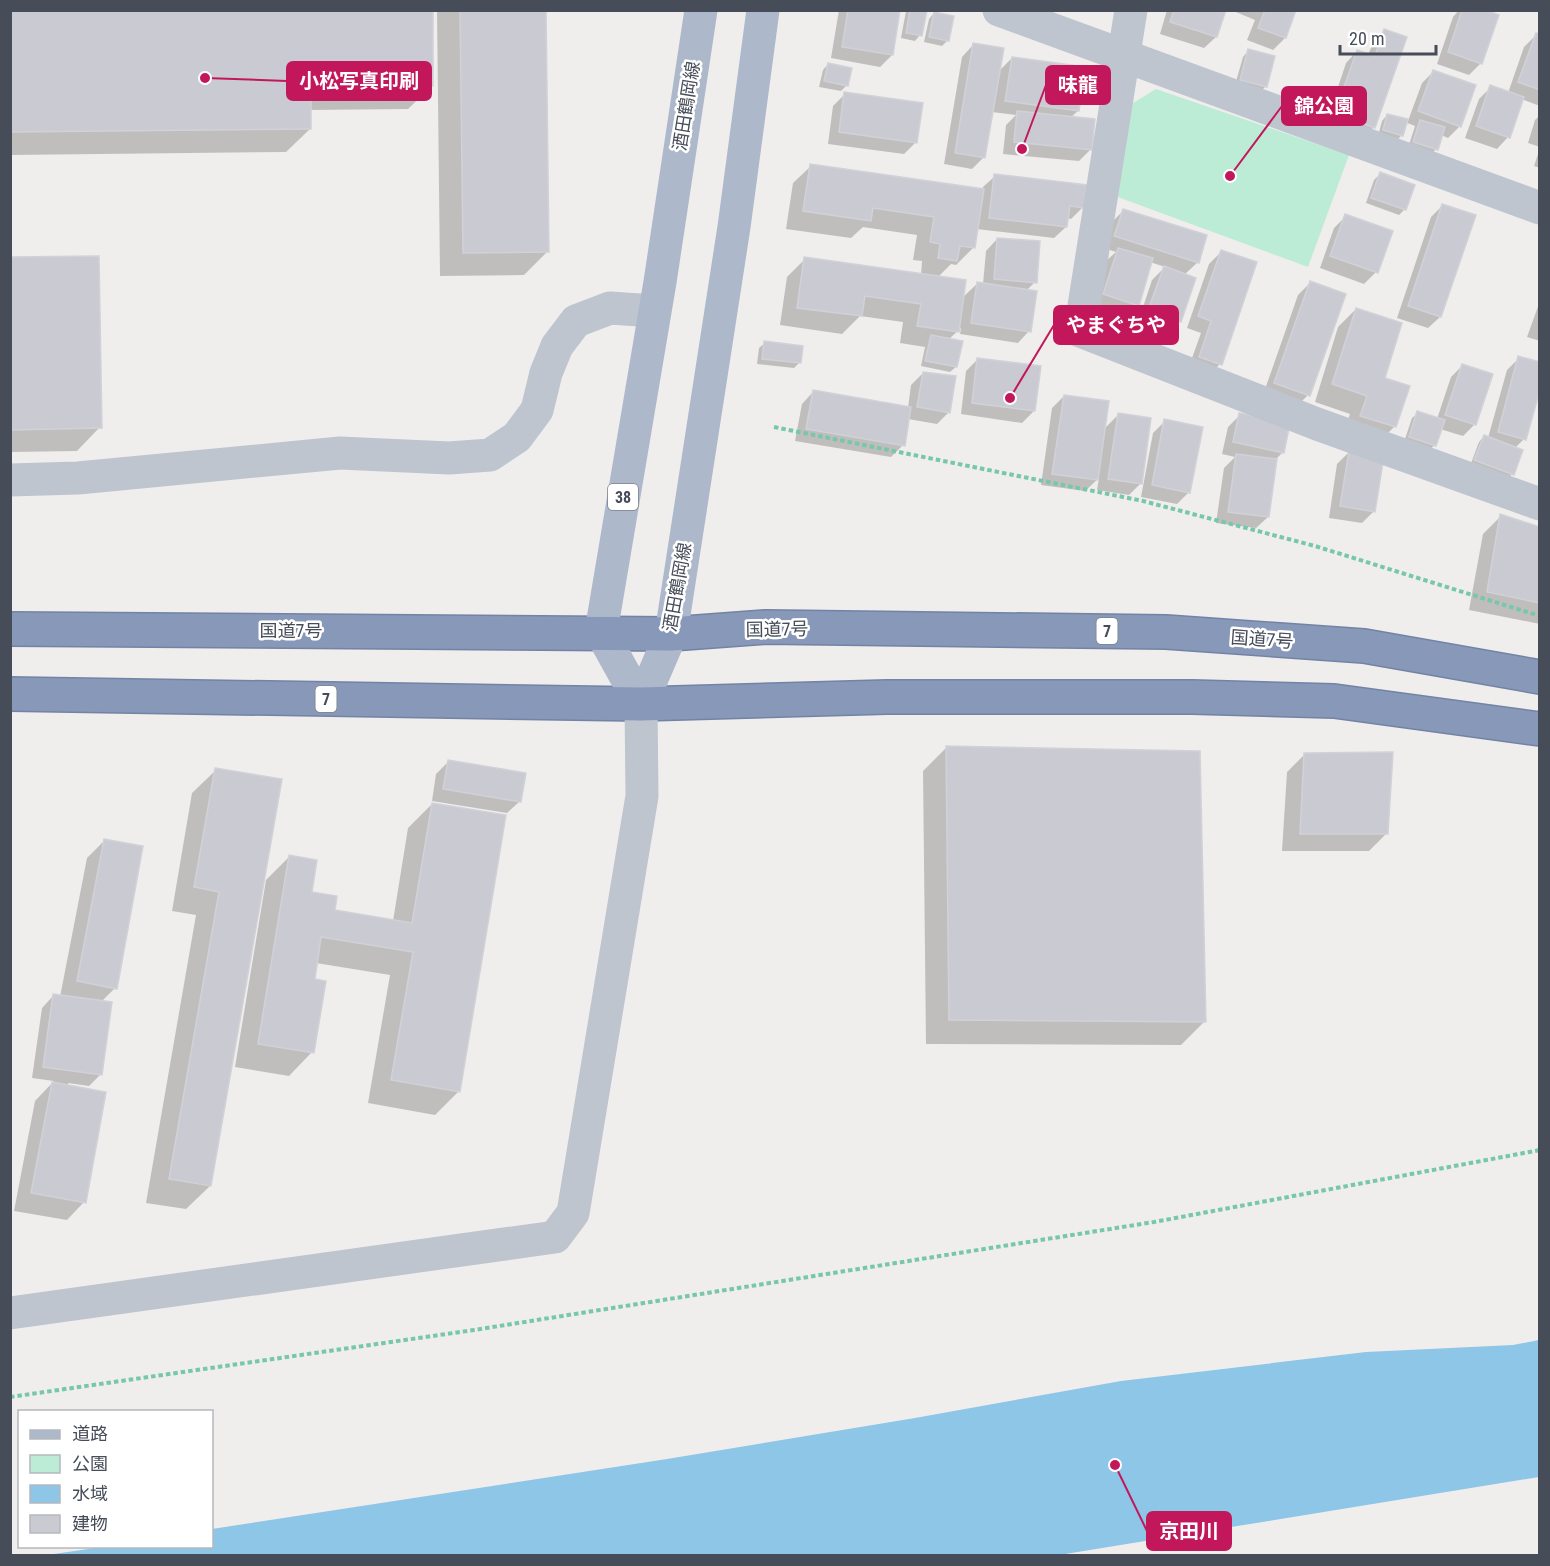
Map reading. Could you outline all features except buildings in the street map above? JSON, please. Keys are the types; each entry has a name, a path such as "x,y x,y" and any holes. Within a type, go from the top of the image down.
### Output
{"highway":[{"name":"国道7号","path":"10,629 671,634 766,627 1166,632 1364,646 1539,677"},
{"name":"7","path":"10,694 641,704 898,697 1192,697 1334,701 1539,729"}],"main road":[{"name":"酒田鶴岡線","path":"601,632 660,282 701,10"},
{"name":"酒田鶴岡線","path":"641,704 671,634 734,227 762,10"},
{"path":"601,632 641,704"}],"street":[{"path":"999,10 1539,208"},
{"path":"1131,10 1080,332 1317,424 1539,504"},
{"path":"10,480 78,478 340,453 449,458 490,455 517,437 537,410 546,373 557,346 576,321 610,308 654,311"},
{"path":"10,1313 555,1237 573,1213 642,796 641,704"}],"path":[{"path":"774,427 1143,501 1315,546 1539,616"},
{"path":"10,1397 474,1330 1143,1224 1539,1150"}],"green space":[{"path":"1156,89 1349,155 1308,267 1115,196 1128,106"}],"water":[{"path":"1539,1340 1539,1477 1059,1555 47,1555 95,1548 213,1548 213,1529 667,1459 1121,1381 1366,1352 1513,1345"}],"place":[{"name":"小松写真印刷","path":"205,78"},
{"name":"味龍","path":"1022,149"},
{"name":"錦公園","path":"1230,176"},
{"name":"やまぐちや","path":"1010,398"},
{"name":"京田川","path":"1115,1465"}]}
